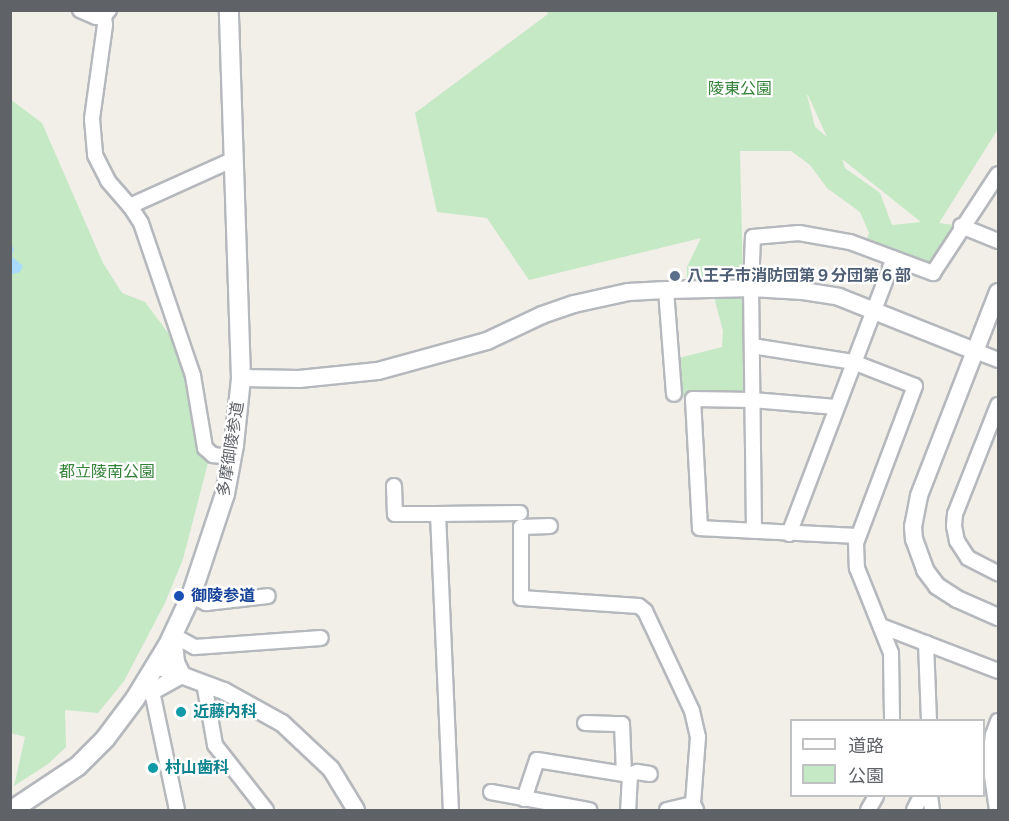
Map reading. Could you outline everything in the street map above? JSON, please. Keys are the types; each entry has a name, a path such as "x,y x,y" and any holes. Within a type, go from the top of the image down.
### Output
{"main road":[{"name":"多摩御陵参道","path":"12,810 48,789 78,766 105,739 147,690 190,596 216,528 232,457 241,378 229,10"}],"street":[{"path":"80,10 96,17 106,14 92,119 93,147 108,181 130,206 141,224 193,376 205,448 213,455 232,457"},
{"path":"130,206 234,159"},
{"path":"754,531 751,288 753,237 799,233 850,242 933,273 961,226 999,174"},
{"path":"961,226 999,241"},
{"path":"789,534 872,310 894,258"},
{"path":"241,378 299,379 378,371 487,341 542,315 574,304 628,292 666,290 751,288 803,291 839,297 999,360"},
{"path":"666,290 674,394"},
{"path":"999,292 918,496 913,526 914,539 925,570 937,586 957,599 999,616"},
{"path":"752,346 853,362 915,386 856,536 857,568 891,652 892,719"},
{"path":"836,407 752,400 693,399 699,528 856,536"},
{"path":"997,569 968,558 957,541 954,526 956,514 999,405"},
{"path":"394,486 395,514 520,513"},
{"path":"438,514 451,810"},
{"path":"550,526 521,527 521,598 639,606 645,611 692,711 699,737 694,807 667,810"},
{"path":"190,596 206,603 268,596"},
{"path":"881,626 999,670"},
{"path":"173,635 195,647 320,638"},
{"path":"173,635 176,662 182,675"},
{"path":"926,643 929,719"},
{"path":"157,666 248,702 282,723 331,769 356,810"},
{"path":"177,810 156,708 147,690 182,675"},
{"path":"204,683 215,745 266,810"},
{"path":"128,710 156,708"},
{"path":"997,810 990,762 993,735 999,721"},
{"path":"585,723 622,724 628,810"},
{"path":"524,799 537,760 627,775 638,772 650,774"},
{"path":"491,792 589,810"}],"green space":[{"name":"陵東公園","path":"546,11 998,11 998,129 939,223 961,226 933,273 864,248 869,233 860,212 827,188 810,165 791,151 740,151 743,283 687,284 687,267 701,238 529,280 487,218 437,212 415,113 548,14","holes":["808,95 827,137 815,127","842,159 921,222 892,225 880,193 845,168"]},
{"name":"都立陵南公園","path":"10,99 42,123 103,263 122,293 145,302 178,346 189,379 202,459 209,459 183,559 165,603 124,681 98,713 65,710 66,747 48,764 14,786 25,737 10,733"},
{"path":"714,297 751,297 752,400 693,399 674,394 671,360 722,347 723,331"}],"water":[{"path":"10,240 14,250 11,256 23,266 20,272 12,274 11,273"}],"place":[{"name":"八王子市消防団第９分団第６部","path":"675,276"},
{"name":"御陵参道","path":"179,596"},
{"name":"近藤内科","path":"181,712"},
{"name":"村山歯科","path":"153,768"}]}
